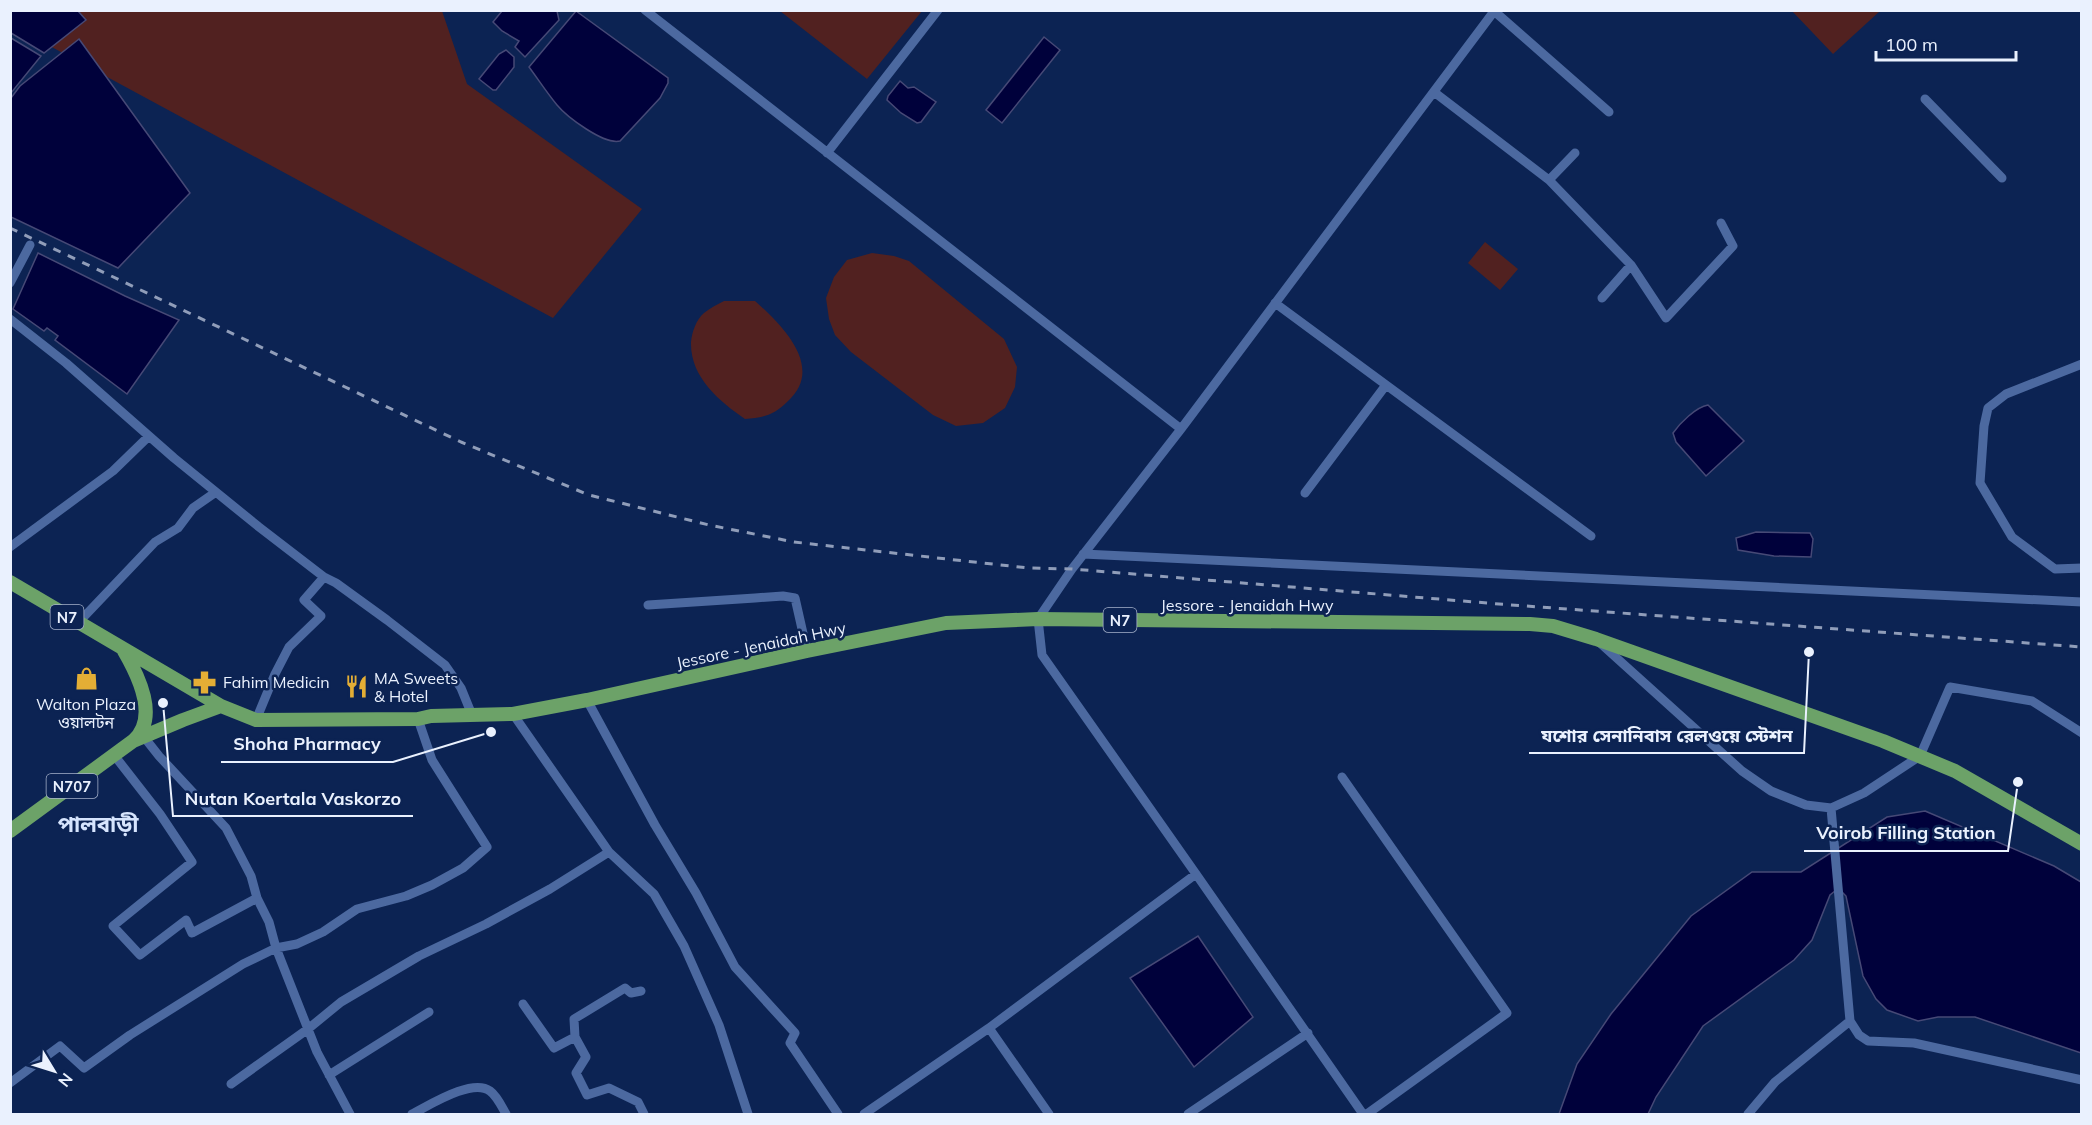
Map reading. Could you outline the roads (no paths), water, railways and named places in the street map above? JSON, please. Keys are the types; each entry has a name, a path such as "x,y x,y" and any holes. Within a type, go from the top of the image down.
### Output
{"highway":[{"name":"N7","path":"10,582 221,706"},
{"name":"Jessore - Jenaidah Hwy","path":"221,706 256,720 418,719 513,714 946,623 1038,620 1530,624 1553,626 1596,639 1920,756 1955,771 2082,844"},
{"name":"N7","path":"124,651 140,679 145,707 144,727 139,739"},
{"path":"139,739 221,706"},
{"name":"N707","path":"10,831 139,739"}],"street":[{"path":"645,10 1181,429"},
{"path":"827,153 938,10"},
{"path":"1342,777 1507,1013 1365,1114 1042,655 1038,620 1083,554 1181,429 1495,11 1609,112"},
{"path":"1434,92 1549,180 1631,265 1666,318 1733,246 1721,223"},
{"path":"1925,99 2002,178"},
{"path":"1549,180 1575,153"},
{"path":"10,283 30,245"},
{"path":"1602,298 1631,265"},
{"path":"1275,303 1591,536"},
{"path":"10,319 66,363 216,492 324,577 446,665 461,688 472,715"},
{"path":"2082,364 2006,394 1988,408 1984,426 1980,483 2012,537 2055,569 2082,568"},
{"path":"1305,492 1386,385"},
{"path":"10,547 113,471 149,436"},
{"path":"78,623 155,542 177,528 193,508 216,492"},
{"path":"1083,554 2082,602"},
{"path":"256,720 289,647 321,616 304,600 324,577"},
{"path":"648,605 755,598 795,598 807,651"},
{"path":"1596,639 1742,771 1787,799 1806,805 1832,808 1864,793 1920,756 1950,687 2032,701 2082,733"},
{"path":"587,700 735,967 795,1034 790,1043 838,1114"},
{"path":"513,714 609,852 654,894 684,946 719,1025 748,1114"},
{"path":"10,1083 60,1046 84,1068 168,1010 243,964 276,948 297,944 322,932 357,909 406,896 432,885 463,868 487,847 432,760 418,719"},
{"path":"139,739 159,756 226,828 251,876 257,898 269,922 276,948 316,1052 350,1114"},
{"path":"114,755 160,814 192,862 113,926 140,955 186,920 192,933 257,898"},
{"path":"1832,808 1850,1021 1859,1035 1869,1041 1914,1043 2082,1080"},
{"path":"231,1084 308,1029 341,1002 419,956 486,924 550,889 609,852"},
{"path":"864,1114 988,1028 1196,874"},
{"path":"641,991 631,993 625,988 574,1019 575,1037 586,1057 576,1073 587,1095 609,1088 638,1102 644,1114"},
{"path":"523,1004 554,1048 575,1037"},
{"path":"329,1075 429,1012"},
{"path":"1748,1114 1775,1082 1850,1021"},
{"path":"988,1028 1050,1114"},
{"path":"1188,1114 1308,1033"},
{"path":"412,1114 461,1090 484,1089 494,1094 506,1114"}],"railway":[{"path":"10,228 461,442 589,495 709,525 794,542 1028,568 1072,569 1499,604 2082,647"}],"place":[{"name":"যশোর সেনানিবাস রেলওয়ে স্টেশন","path":"1809,652"},
{"name":"Walton Plaza ওয়ালটন","path":"86,679"},
{"name":"Fahim Medicin","path":"205,682"},
{"name":"MA Sweets & Hotel","path":"356,687"},
{"name":"Nutan Koertala Vaskorzo","path":"163,703"},
{"name":"Shoha Pharmacy","path":"491,732"},
{"name":"Voirob Filling Station","path":"2018,782"}],"district":[{"name":"পালবাড়ী","path":"98,824"}]}
